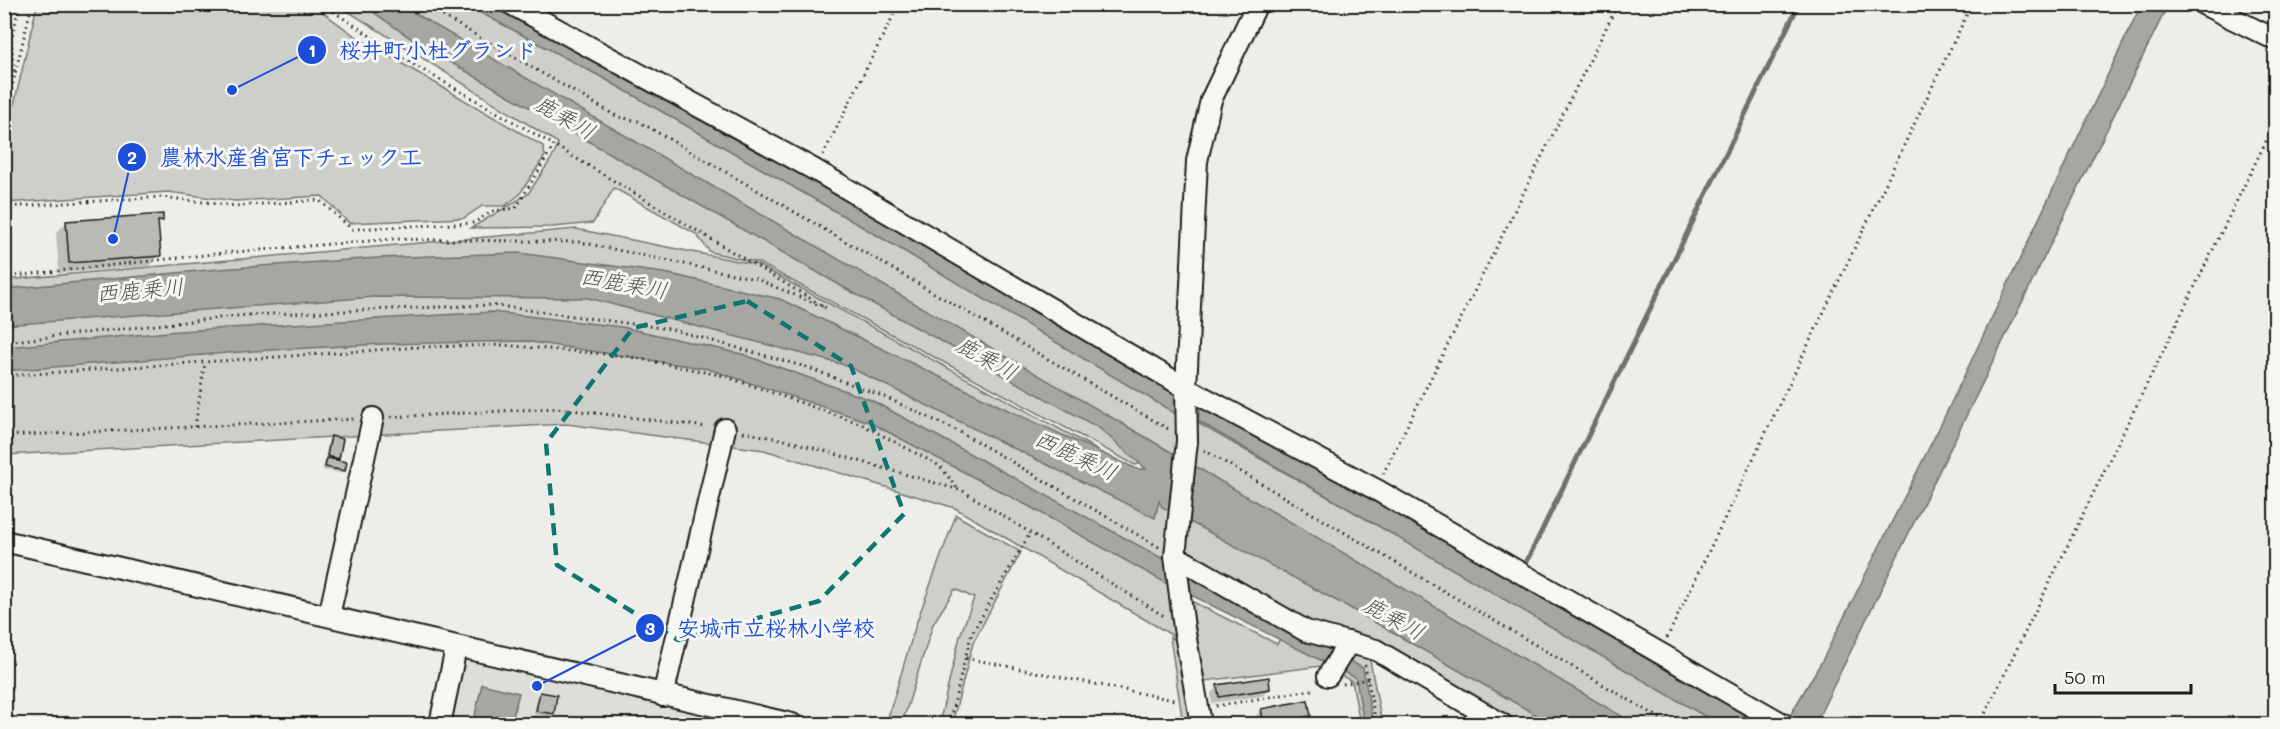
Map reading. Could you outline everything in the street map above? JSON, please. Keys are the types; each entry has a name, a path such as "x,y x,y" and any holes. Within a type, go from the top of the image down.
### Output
{"street":[{"path":"511,4 815,170 1186,388 1375,489 1783,724"},
{"path":"1203,716 1184,628 1176,564 1186,440 1186,388 1197,161 1211,100 1257,4"},
{"path":"2203,4 2276,40"},
{"path":"329,616 373,418"},
{"path":"663,696 725,429"},
{"path":"4,541 329,616 456,648 792,724"},
{"path":"1176,564 1306,631 1338,666 1376,650 1502,724"},
{"path":"440,724 456,648"}],"path":[{"path":"4,94 13,78 11,40 20,4"},
{"path":"4,119 32,4"},
{"path":"4,277 223,253 393,239 579,242 756,279 826,308 416,66 322,4"},
{"path":"422,4 618,117 638,122 1670,724"},
{"path":"815,170 899,4"},
{"path":"1375,489 1618,4"},
{"path":"1660,653 1972,4"},
{"path":"1980,724 2276,120"},
{"path":"4,207 162,197 236,206 319,200 352,229 474,223 492,211 516,208 554,146"},
{"path":"4,342 246,315 491,305 670,328 806,367 885,396 960,432 1176,564"},
{"path":"4,376 419,347 502,345 626,356 724,376 859,423 940,466 958,490"},
{"path":"195,427 205,362"},
{"path":"4,436 557,408 725,429 790,441 958,490 1184,628"},
{"path":"950,724 971,635 1029,535"},
{"path":"966,658 1174,700"},
{"path":"1338,666 1351,683 1368,680"},
{"path":"1203,716 1338,666 1368,680"},
{"path":"1368,680 1376,724"}],"highlighted area":[{"path":"747,301 851,366 904,514 819,601 678,640 557,565 546,443 633,328"}],"shaded area":[{"path":"37,5 313,5 355,36 543,146 545,156 519,195 505,206 482,206 464,218 349,223 322,196 235,201 168,192 5,203 5,144"},
{"path":"338,5 508,5 1183,389 1179,455 1135,465 759,263 710,252 696,234 614,188 593,223 553,227 471,228 528,194 555,153 558,143"},
{"path":"576,229 758,265 1089,445 1171,506 1169,584 1175,637 955,508 764,450 566,424 5,455 5,280"},
{"path":"1196,422 1654,683 1732,724 1515,724 1374,643 1316,628 1183,551"},
{"path":"956,515 1021,552 973,643 952,724 939,724 960,636 974,598 955,589 933,624 902,724 886,724 917,621"},
{"path":"1191,601 1277,644 1288,626 1369,655 1382,724 1360,724 1352,681 1321,666 1205,681"},
{"path":"1170,637 1176,640 1192,724 1183,724"},
{"path":"456,648 794,724 440,724"}],"water":[{"path":"363,5 403,5 1635,724 1552,724 1350,608 1162,507 1159,501 1155,518 845,365 588,298 375,297 5,325 5,289 219,269 377,258 520,253 670,274 780,299 1008,410 1137,469 1146,469 1099,428 850,291 422,46"},
{"path":"466,5 501,5 700,112 1183,393 1181,417 892,244 605,79"},
{"path":"2141,5 2168,5 1815,724 1785,724 1822,661 1941,424"},
{"path":"492,312 622,327 742,354 871,400 1169,562 1171,586 1032,508 869,422 708,369 525,341 383,344 253,351 5,371 4,347 179,331"},
{"path":"1201,402 1779,724 1718,724 1198,421"},
{"path":"1183,571 1363,668 1373,724 1364,724 1356,678 1185,592"},
{"path":"482,684 519,693 511,724 473,724"}],"building":[{"path":"163,214 163,221 158,221 161,256 69,263 66,221"},
{"path":"331,436 343,439 339,459 327,456"},
{"path":"327,458 347,462 345,471 325,467"},
{"path":"1269,677 1270,689 1219,697 1217,685"},
{"path":"540,692 557,695 554,714 536,711"},
{"path":"1308,700 1311,716 1264,724 1261,709"},
{"path":"534,717 553,720 552,724 533,724"},
{"path":"1248,718 1249,724 1218,724"}],"waterway":[{"path":"1523,569 1799,4"}],"place":[{"name":"桜井町小杜グランド","path":"232,90"},
{"name":"農林水産省宮下チェック工","path":"113,239"},
{"name":"安城市立桜林小学校","path":"537,686"}],"water label":[{"name":"鹿乗川","path":"565,117"},
{"name":"西鹿乗川","path":"624,283"},
{"name":"西鹿乗川","path":"140,290"},
{"name":"鹿乗川","path":"987,358"},
{"name":"西鹿乗川","path":"1076,455"},
{"name":"鹿乗川","path":"1394,618"}]}
